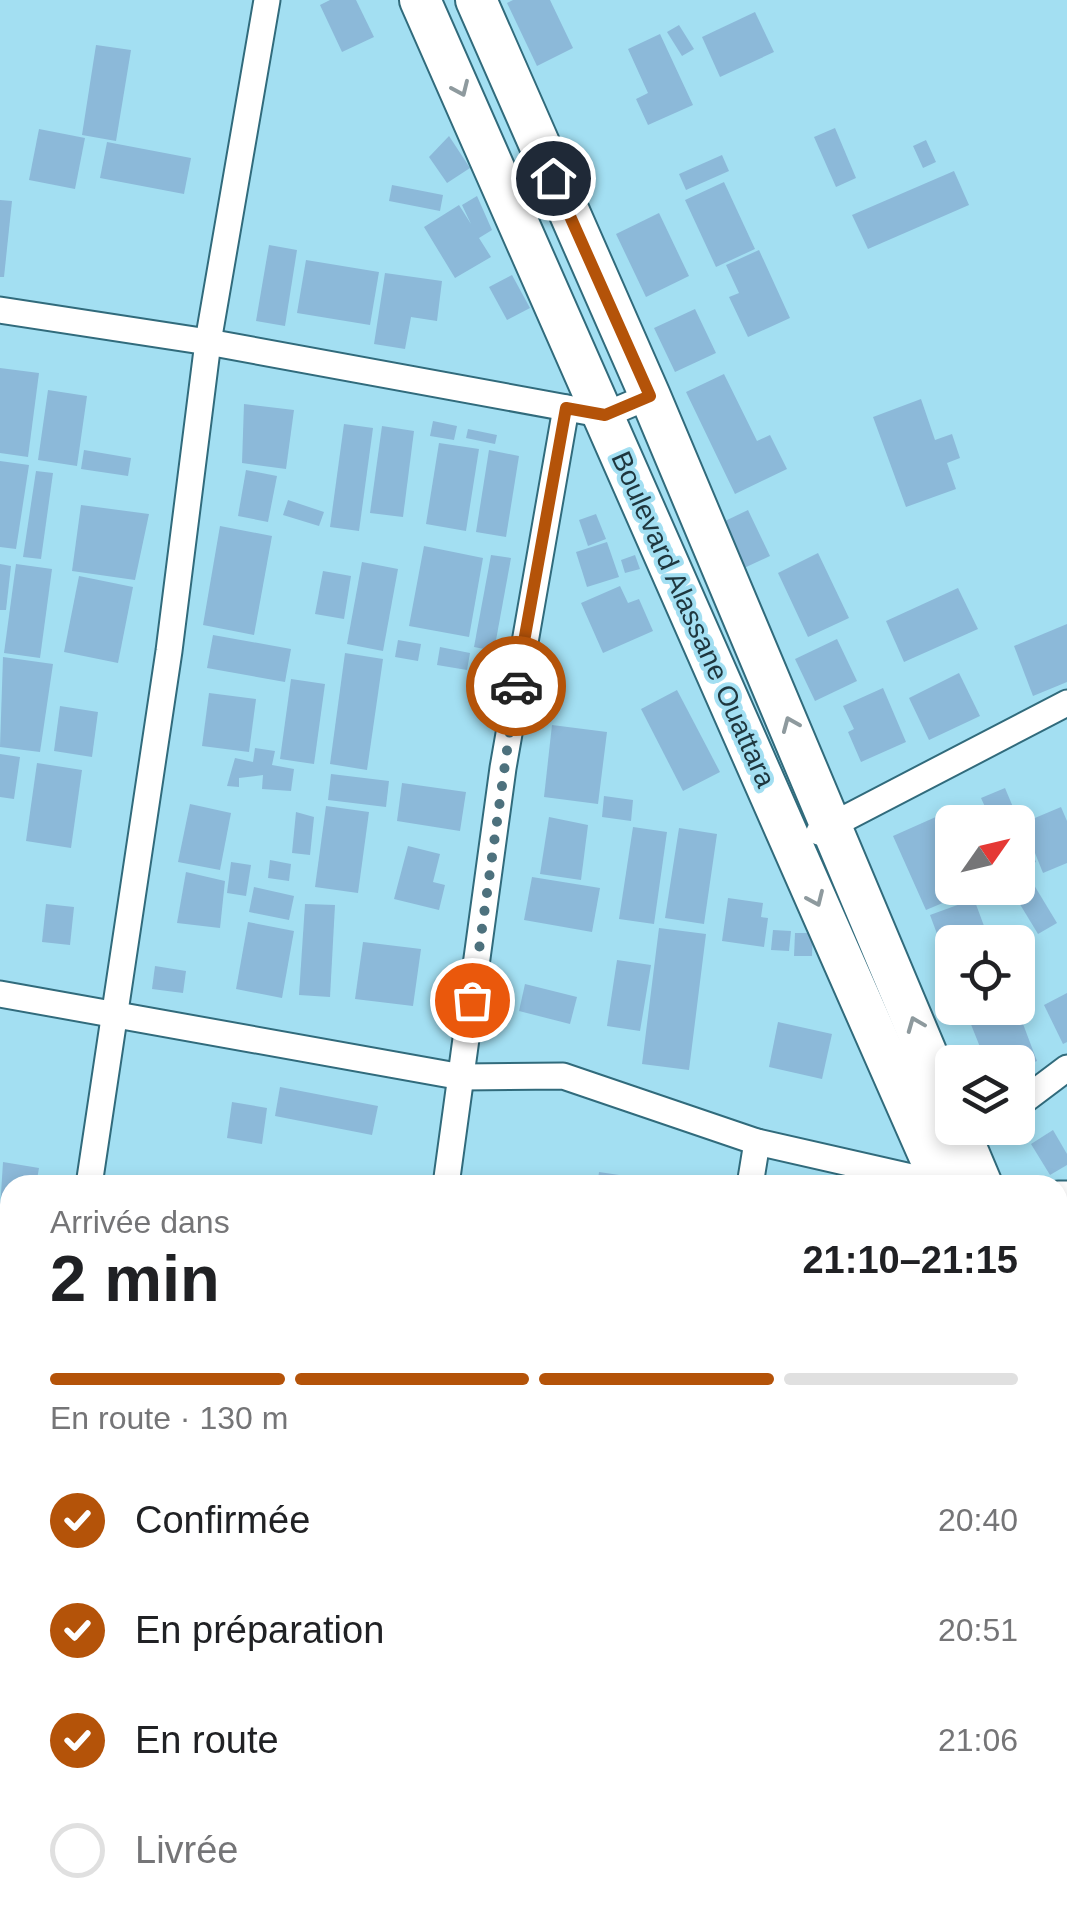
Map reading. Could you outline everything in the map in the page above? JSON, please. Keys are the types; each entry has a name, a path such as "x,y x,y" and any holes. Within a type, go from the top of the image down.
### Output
{"main road":[{"name":"Boulevard Alassane Ouattara","path":"420,0 792,846 945,1154 970,1175"},
{"name":"Boulevard Alassane Ouattara","path":"476,0 833,825 945,1154"}],"street":[{"path":"91,1175 170,651 208,342 267,0"},
{"path":"0,310 208,342 605,415 650,396"},
{"path":"447,1175 502,768 566,408"},
{"path":"792,846 1067,703"},
{"path":"0,994 462,1077 563,1076 757,1142 945,1154"},
{"path":"1035,1092 1067,1068"},
{"path":"752,1175 757,1142"}],"building":[{"path":"330,0 356,0 374,37 342,52 320,5"},
{"path":"550,0 573,48 537,66 507,3"},
{"path":"755,12 774,52 720,77 702,37"},
{"path":"679,25 694,49 682,56 667,32"},
{"path":"660,34 693,105 648,125 636,99 648,93 628,49"},
{"path":"96,45 131,50 116,141 82,135"},
{"path":"835,128 856,178 836,187 814,137"},
{"path":"39,129 85,138 75,189 29,180"},
{"path":"449,136 470,168 447,183 429,157"},
{"path":"926,140 936,162 923,168 913,146"},
{"path":"107,142 191,158 184,194 100,178"},
{"path":"722,155 729,171 686,190 679,174"},
{"path":"954,171 969,205 868,249 852,215"},
{"path":"724,182 755,249 716,267 685,200"},
{"path":"392,185 443,195 440,211 389,201"},
{"path":"477,196 492,230 479,238 491,257 455,278 424,227 459,205 471,224 462,205"},
{"path":"0,200 12,201 4,277 0,277"},
{"path":"659,213 689,276 646,297 616,234"},
{"path":"269,245 297,250 285,326 256,321"},
{"path":"759,250 790,318 748,337 729,297 739,293 726,265"},
{"path":"306,260 379,272 370,325 297,313"},
{"path":"385,273 442,281 437,321 411,317 405,349 374,344"},
{"path":"512,275 530,308 507,320 489,287"},
{"path":"695,309 716,353 675,372 654,328"},
{"path":"0,368 39,373 28,457 0,453"},
{"path":"724,374 757,441 770,435 787,469 735,494 686,392"},
{"path":"48,390 87,396 77,466 38,460"},
{"path":"921,399 935,440 952,434 960,458 947,463 956,489 906,507 873,417"},
{"path":"244,404 294,410 286,469 242,463"},
{"path":"433,421 457,426 454,440 430,436"},
{"path":"344,424 373,428 359,531 330,527"},
{"path":"382,426 414,431 403,517 370,513"},
{"path":"468,429 497,435 495,444 466,438"},
{"path":"439,443 479,449 466,531 426,524"},
{"path":"84,450 131,458 128,476 81,469"},
{"path":"489,450 519,456 506,537 476,532"},
{"path":"0,461 29,465 16,549 0,547"},
{"path":"246,470 277,476 268,522 238,516"},
{"path":"36,471 53,473 41,559 23,557"},
{"path":"288,500 324,512 319,526 283,515"},
{"path":"81,505 149,514 135,580 72,571"},
{"path":"748,510 770,556 744,568 723,522"},
{"path":"596,514 606,539 588,546 579,520"},
{"path":"220,526 272,536 254,635 203,625"},
{"path":"607,542 619,577 587,587 576,552"},
{"path":"424,546 483,558 469,637 409,626"},
{"path":"818,553 849,618 808,637 778,573"},
{"path":"491,555 511,558 494,651 474,647"},
{"path":"635,555 640,569 625,573 621,560"},
{"path":"362,562 398,569 383,651 347,644"},
{"path":"0,564 11,566 6,610 0,610"},
{"path":"16,564 52,569 40,658 4,653"},
{"path":"323,571 351,576 344,619 315,614"},
{"path":"79,576 133,587 118,663 64,652"},
{"path":"620,586 628,603 639,599 653,631 603,653 581,603"},
{"path":"958,588 978,629 904,662 886,621"},
{"path":"1067,624 1067,682 1033,696 1014,646"},
{"path":"213,635 291,649 285,682 207,668"},
{"path":"837,639 857,681 815,701 795,659"},
{"path":"398,640 421,644 418,661 395,657"},
{"path":"440,647 470,653 467,670 437,665"},
{"path":"345,653 383,659 367,770 330,764"},
{"path":"3,657 53,664 40,752 0,747"},
{"path":"959,673 980,716 929,740 909,698"},
{"path":"291,679 325,684 314,764 280,759"},
{"path":"883,688 906,742 861,762 848,732 854,729 843,706"},
{"path":"677,690 720,772 683,791 641,709"},
{"path":"209,693 256,699 249,752 202,746"},
{"path":"60,706 98,712 92,757 54,751"},
{"path":"552,725 607,732 598,804 544,797"},
{"path":"255,748 275,751 272,765 294,769 291,791 262,789 263,775 239,778 239,787 227,786 235,758 253,762"},
{"path":"0,754 20,757 14,799 0,797"},
{"path":"37,763 82,770 71,848 26,841"},
{"path":"331,774 389,781 386,807 328,800"},
{"path":"402,783 466,792 460,831 397,821"},
{"path":"1005,788 1012,805 984,805 981,798"},
{"path":"604,796 633,800 631,821 602,817"},
{"path":"190,804 231,813 220,870 178,862"},
{"path":"326,806 369,812 358,893 315,887"},
{"path":"1061,807 1067,821 1067,863 1043,873 1035,853 1035,818"},
{"path":"296,812 314,817 310,855 292,853"},
{"path":"549,817 588,825 581,880 540,874"},
{"path":"935,817 938,905 926,910 893,836"},
{"path":"633,827 667,832 654,924 619,919"},
{"path":"679,828 717,834 704,924 665,918"},
{"path":"408,846 440,854 433,882 445,885 439,910 394,899"},
{"path":"270,860 291,864 289,881 268,878"},
{"path":"231,862 251,865 246,896 227,893"},
{"path":"186,872 225,881 220,928 177,923"},
{"path":"532,877 600,888 592,932 524,920"},
{"path":"254,887 294,896 289,920 249,912"},
{"path":"1035,887 1057,923 1038,934 1020,905 1035,905"},
{"path":"728,898 763,903 761,917 768,918 764,947 722,941"},
{"path":"46,904 74,907 70,945 42,942"},
{"path":"305,904 335,905 330,997 299,995"},
{"path":"958,905 976,905 984,925 935,925 935,928 930,915"},
{"path":"248,922 294,931 282,998 236,989"},
{"path":"659,928 706,934 689,1070 642,1064"},
{"path":"773,930 791,931 789,951 771,950"},
{"path":"795,933 813,933 812,956 794,956"},
{"path":"363,942 421,949 413,1006 355,999"},
{"path":"617,960 651,965 640,1031 607,1026"},
{"path":"155,966 186,971 183,993 152,989"},
{"path":"525,984 577,997 570,1024 519,1011"},
{"path":"1067,993 1067,1042 1063,1044 1044,1005"},
{"path":"778,1022 832,1034 822,1079 769,1067"},
{"path":"971,1025 1023,1025 1031,1045 979,1045"},
{"path":"280,1087 378,1106 372,1135 275,1116"},
{"path":"232,1102 267,1108 262,1144 227,1138"},
{"path":"1053,1130 1067,1154 1067,1165 1050,1175 1032,1145"},
{"path":"3,1162 39,1168 38,1175 2,1175"}],"way so far":[{"path":"472,1000 516,686"}],"route":[{"path":"516,686 566,408 605,415 650,396 553,178"}]}
